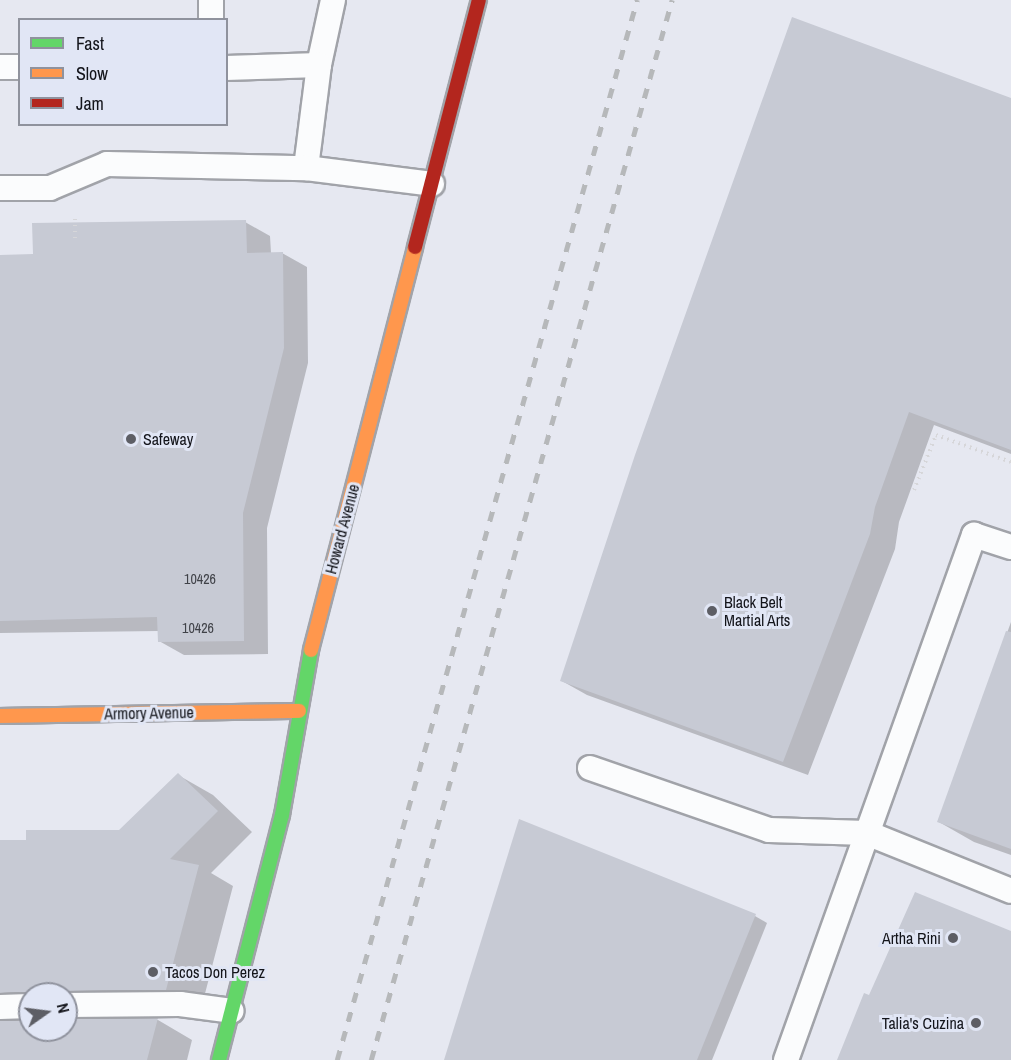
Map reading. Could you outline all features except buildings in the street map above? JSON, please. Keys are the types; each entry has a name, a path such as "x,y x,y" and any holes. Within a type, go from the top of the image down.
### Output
{"street":[{"name":"Howard Avenue","path":"219,1060 282,815 310,654 479,0"},
{"name":"Armory Avenue","path":"0,716 299,711"}],"lane":[{"path":"211,0 211,18"},
{"path":"306,168 308,136 319,65 333,0"},
{"path":"228,68 319,65"},
{"path":"0,67 18,67"},
{"path":"0,188 50,188 107,164 306,168 432,184"},
{"path":"786,1060 974,535 1011,547"},
{"path":"590,768 769,830 867,833 1011,891"},
{"path":"78,1005 180,1004 232,1011"},
{"path":"0,1006 18,1006"}],"path":[{"path":"75,223 75,240"},
{"path":"914,490 936,435 1011,462"}],"railway":[{"path":"337,1060 637,0"},
{"path":"371,1060 672,0"}],"traffic: fast":[{"path":"219,1060 282,815 311,650"}],"traffic: slow":[{"path":"311,650 415,247"},
{"path":"0,716 299,711"}],"traffic: jam":[{"path":"415,247 479,0"}],"place":[{"name":"Safeway","path":"131,439"},
{"name":"Black Belt Martial Arts","path":"712,611"},
{"name":"Artha Rini","path":"953,938"},
{"name":"Tacos Don Perez","path":"153,972"},
{"name":"Talia's Cuzina","path":"976,1023"}]}
